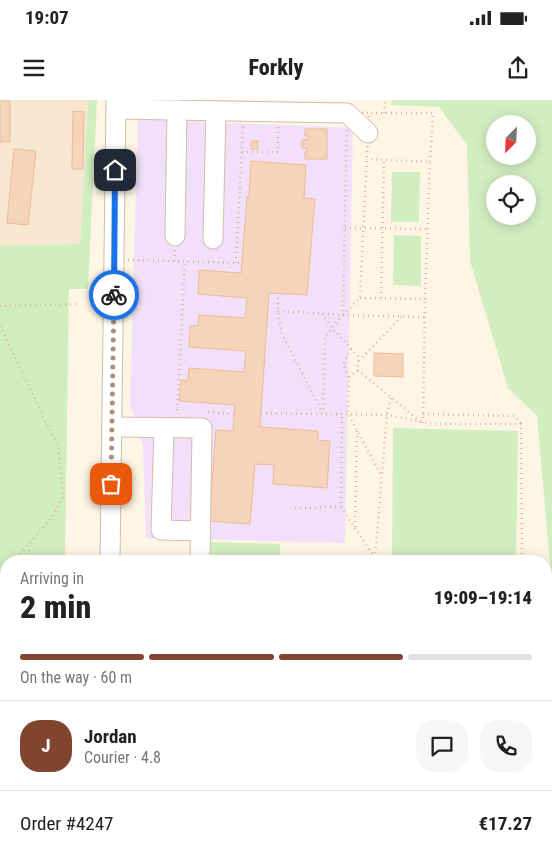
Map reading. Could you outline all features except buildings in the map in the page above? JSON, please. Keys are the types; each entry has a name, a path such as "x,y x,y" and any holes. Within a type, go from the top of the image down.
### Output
{"street":[{"path":"110,555 116,104 177,110 347,113 368,133"},
{"path":"175,236 177,110"},
{"path":"213,239 216,111"},
{"path":"112,427 202,428 200,555"},
{"path":"164,428 161,530 201,531"}],"path":[{"path":"384,113 385,100"},
{"path":"236,263 243,112"},
{"path":"242,152 278,152 283,113"},
{"path":"343,315 347,113"},
{"path":"369,113 433,113 422,423"},
{"path":"323,413 325,337 360,298 368,133"},
{"path":"366,159 430,162"},
{"path":"381,298 384,160"},
{"path":"345,228 428,229"},
{"path":"126,260 242,263"},
{"path":"177,410 185,261"},
{"path":"278,293 278,311 282,334 323,413"},
{"path":"360,298 425,299"},
{"path":"0,306 79,304"},
{"path":"278,311 425,317"},
{"path":"322,314 332,328 358,356 358,370"},
{"path":"358,362 402,316"},
{"path":"0,326 58,447 63,496 52,517 19,555"},
{"path":"351,349 343,364 348,378 348,414 382,478"},
{"path":"348,378 358,370"},
{"path":"358,370 422,423"},
{"path":"376,555 391,397"},
{"path":"208,412 235,414"},
{"path":"261,413 388,415 433,424 521,424"},
{"path":"342,414 341,506 356,526 373,555"},
{"path":"423,414 515,416 521,424 522,555"},
{"path":"356,526 357,429"},
{"path":"295,508 341,506"},
{"path":"29,555 30,542"}],"shaded area":[{"path":"0,100 88,100 80,244 0,246"},
{"path":"138,119 353,128 345,543 146,538 143,446 130,404"}],"green space":[{"path":"88,100 97,100 88,289 69,289 65,555 0,555 0,246 80,244"},
{"path":"392,100 552,100 552,555 549,555 537,416 508,388 470,261 467,145 439,107 391,105"},
{"path":"392,172 420,172 419,222 391,222"},
{"path":"394,235 421,236 421,286 393,285"},
{"path":"393,428 518,431 516,555 392,555"},
{"path":"211,542 280,544 280,555 211,555"}],"way so far":[{"path":"111,484 114,295"}],"route":[{"path":"114,295 115,170"}]}
